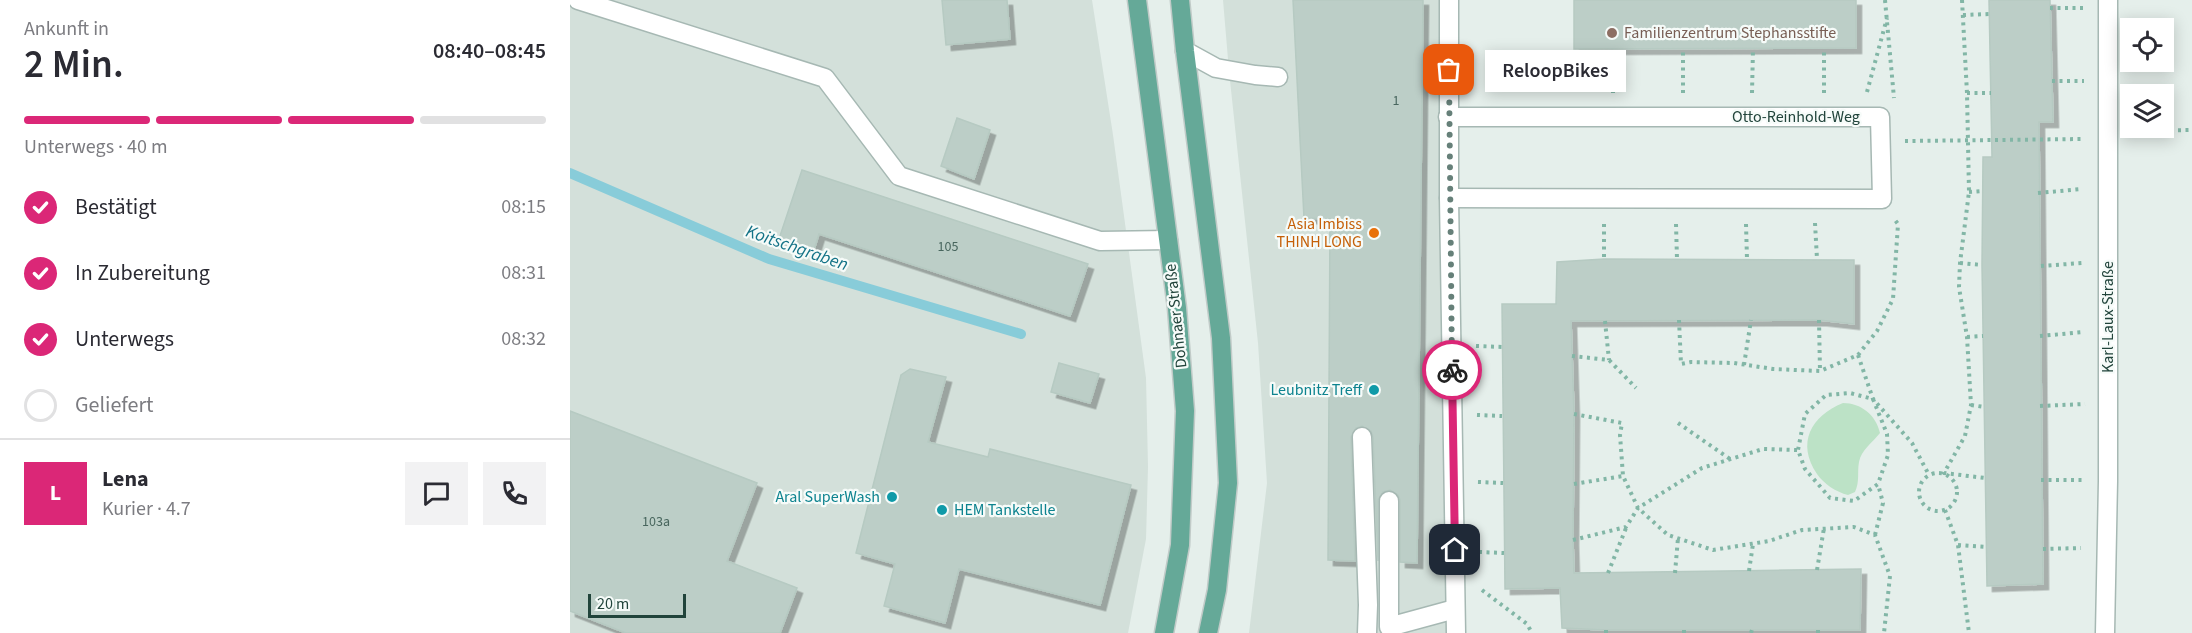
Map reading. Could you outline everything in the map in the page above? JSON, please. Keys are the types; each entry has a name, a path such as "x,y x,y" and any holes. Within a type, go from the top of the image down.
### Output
{"main road":[{"name":"Dohnaer Straße","path":"1137,0 1177,308 1185,411 1180,545 1164,633"},
{"path":"1180,0 1221,338 1227,483 1217,591 1208,633"}],"street":[{"path":"578,0 825,78 899,176 1100,241 1168,240"},
{"path":"1449,0 1448,117 1456,633"},
{"name":"Karl-Laux-Straße","path":"2105,633 2109,404 2108,0"},
{"path":"1185,51 1216,68 1278,77"},
{"name":"Otto-Reinhold-Weg","path":"1448,117 1880,117 1882,199"},
{"path":"1449,198 1882,199"},
{"path":"1362,437 1368,605 1366,633"},
{"path":"1389,501 1384,630 1455,609"}],"path":[{"path":"1880,117 1894,97 1886,0"},
{"path":"1944,473 1965,436 1971,405 1967,338 1959,287 1969,192 1962,0"},
{"path":"2050,8 2072,8"},
{"path":"1860,117 1888,14"},
{"path":"1963,15 1989,15"},
{"path":"1683,48 1683,117"},
{"path":"1752,117 1753,48"},
{"path":"1823,117 1824,48"},
{"path":"1612,117 1613,49"},
{"path":"2052,81 2087,81"},
{"path":"1967,93 1991,93"},
{"path":"1881,142 2192,130"},
{"path":"2038,193 2109,186"},
{"path":"1969,192 1982,191"},
{"path":"1603,199 1604,259"},
{"path":"1674,199 1677,259"},
{"path":"1746,199 1747,259"},
{"path":"1814,199 1816,259"},
{"path":"1680,320 1681,364 1691,362 1820,371 1858,355 1877,331 1893,299 1898,224 1882,199"},
{"path":"2041,266 2108,261"},
{"path":"1960,263 1982,265"},
{"path":"1819,320 1820,371"},
{"path":"1605,321 1609,360 1636,388"},
{"path":"1744,365 1751,321"},
{"path":"2040,336 2109,330"},
{"path":"1967,338 1983,336"},
{"path":"1481,346 1504,347"},
{"path":"1858,355 1887,434 1887,455 1878,484 1883,503 1875,535 1890,576 1884,633"},
{"path":"1572,356 1609,360"},
{"path":"1878,484 1854,501 1830,498 1805,469 1798,450 1805,414 1826,395 1850,393 1873,399 1912,443 1929,475"},
{"path":"2040,406 2109,404"},
{"path":"1971,405 1984,407"},
{"path":"1574,414 1622,423 1620,435 1623,476 1638,508 1668,535 1713,550 1769,541 1802,530 1854,527 1875,535"},
{"path":"1477,415 1502,416"},
{"path":"1678,423 1731,459"},
{"path":"1608,573 1626,527 1638,508 1702,468 1763,449 1798,450"},
{"path":"1944,473 1957,486 1953,504 1945,510 1933,511 1921,501 1920,485 1929,475 1944,473 1985,478"},
{"path":"1574,484 1623,476"},
{"path":"2041,480 2108,481"},
{"path":"1478,482 1503,483"},
{"path":"1945,510 1958,545 1969,633"},
{"path":"1573,540 1626,527"},
{"path":"1816,570 1824,528"},
{"path":"1675,573 1678,538"},
{"path":"1749,571 1753,544"},
{"path":"1958,545 1987,547"},
{"path":"2043,549 2107,548"},
{"path":"1476,552 1504,554"},
{"path":"1455,569 1527,624 1532,633"}],"shaded area":[{"path":"570,0 1092,0 1146,378 1148,467 1146,539 1128,633 570,633"},
{"path":"1223,0 1449,0 1456,633 1249,633 1267,483 1258,343"}],"green space":[{"path":"1843,403 1856,405 1867,411 1875,421 1880,433 1862,454 1859,462 1857,488 1855,492 1848,495 1839,492 1820,478 1811,463 1808,452 1810,432 1815,423 1822,415"}],"building":[{"path":"942,0 1007,0 1010,39 946,45"},
{"name":"Leubnitz Treff","path":"1293,0 1423,0 1417,563 1400,562 1400,500 1398,495 1390,490 1383,492 1378,500 1378,561 1373,437 1371,431 1362,426 1356,428 1351,437 1355,561 1328,560 1330,219 1304,218"},
{"path":"1574,0 1856,0 1856,48 1574,49"},
{"path":"1989,0 2050,0 2053,122 2039,122 2043,584 1987,586 1982,265 1983,157 1992,157"},
{"path":"957,118 990,130 974,179 941,166"},
{"path":"802,170 1088,264 1070,316 819,234 813,253 778,242"},
{"path":"1604,259 1854,260 1854,324 1819,320 1571,321 1574,414 1573,540 1574,573 1861,569 1860,630 1562,628 1560,588 1505,589 1502,304 1556,304 1557,262"},
{"path":"1059,363 1099,374 1090,403 1051,392"},
{"path":"910,369 946,377 928,442 988,457 990,449 1131,485 1100,605 959,569 945,623 884,606 895,564 856,553 901,375"},
{"path":"570,411 757,483 727,561 797,588 780,633 626,633 570,611"}],"waterway":[{"name":"Koitschgraben","path":"570,173 769,259 1021,334"}],"way so far":[{"path":"1449,70 1452,370"}],"place":[{"name":"Familienzentrum Stephansstifte","path":"1612,33"},
{"name":"ReloopBikes","path":"1449,70"},
{"name":"Asia Imbiss THINH LONG","path":"1374,233"},
{"name":"Leubnitz Treff","path":"1374,390"},
{"name":"Aral SuperWash","path":"892,497"},
{"name":"HEM Tankstelle","path":"942,510"}],"route":[{"path":"1452,370 1455,550"}]}
